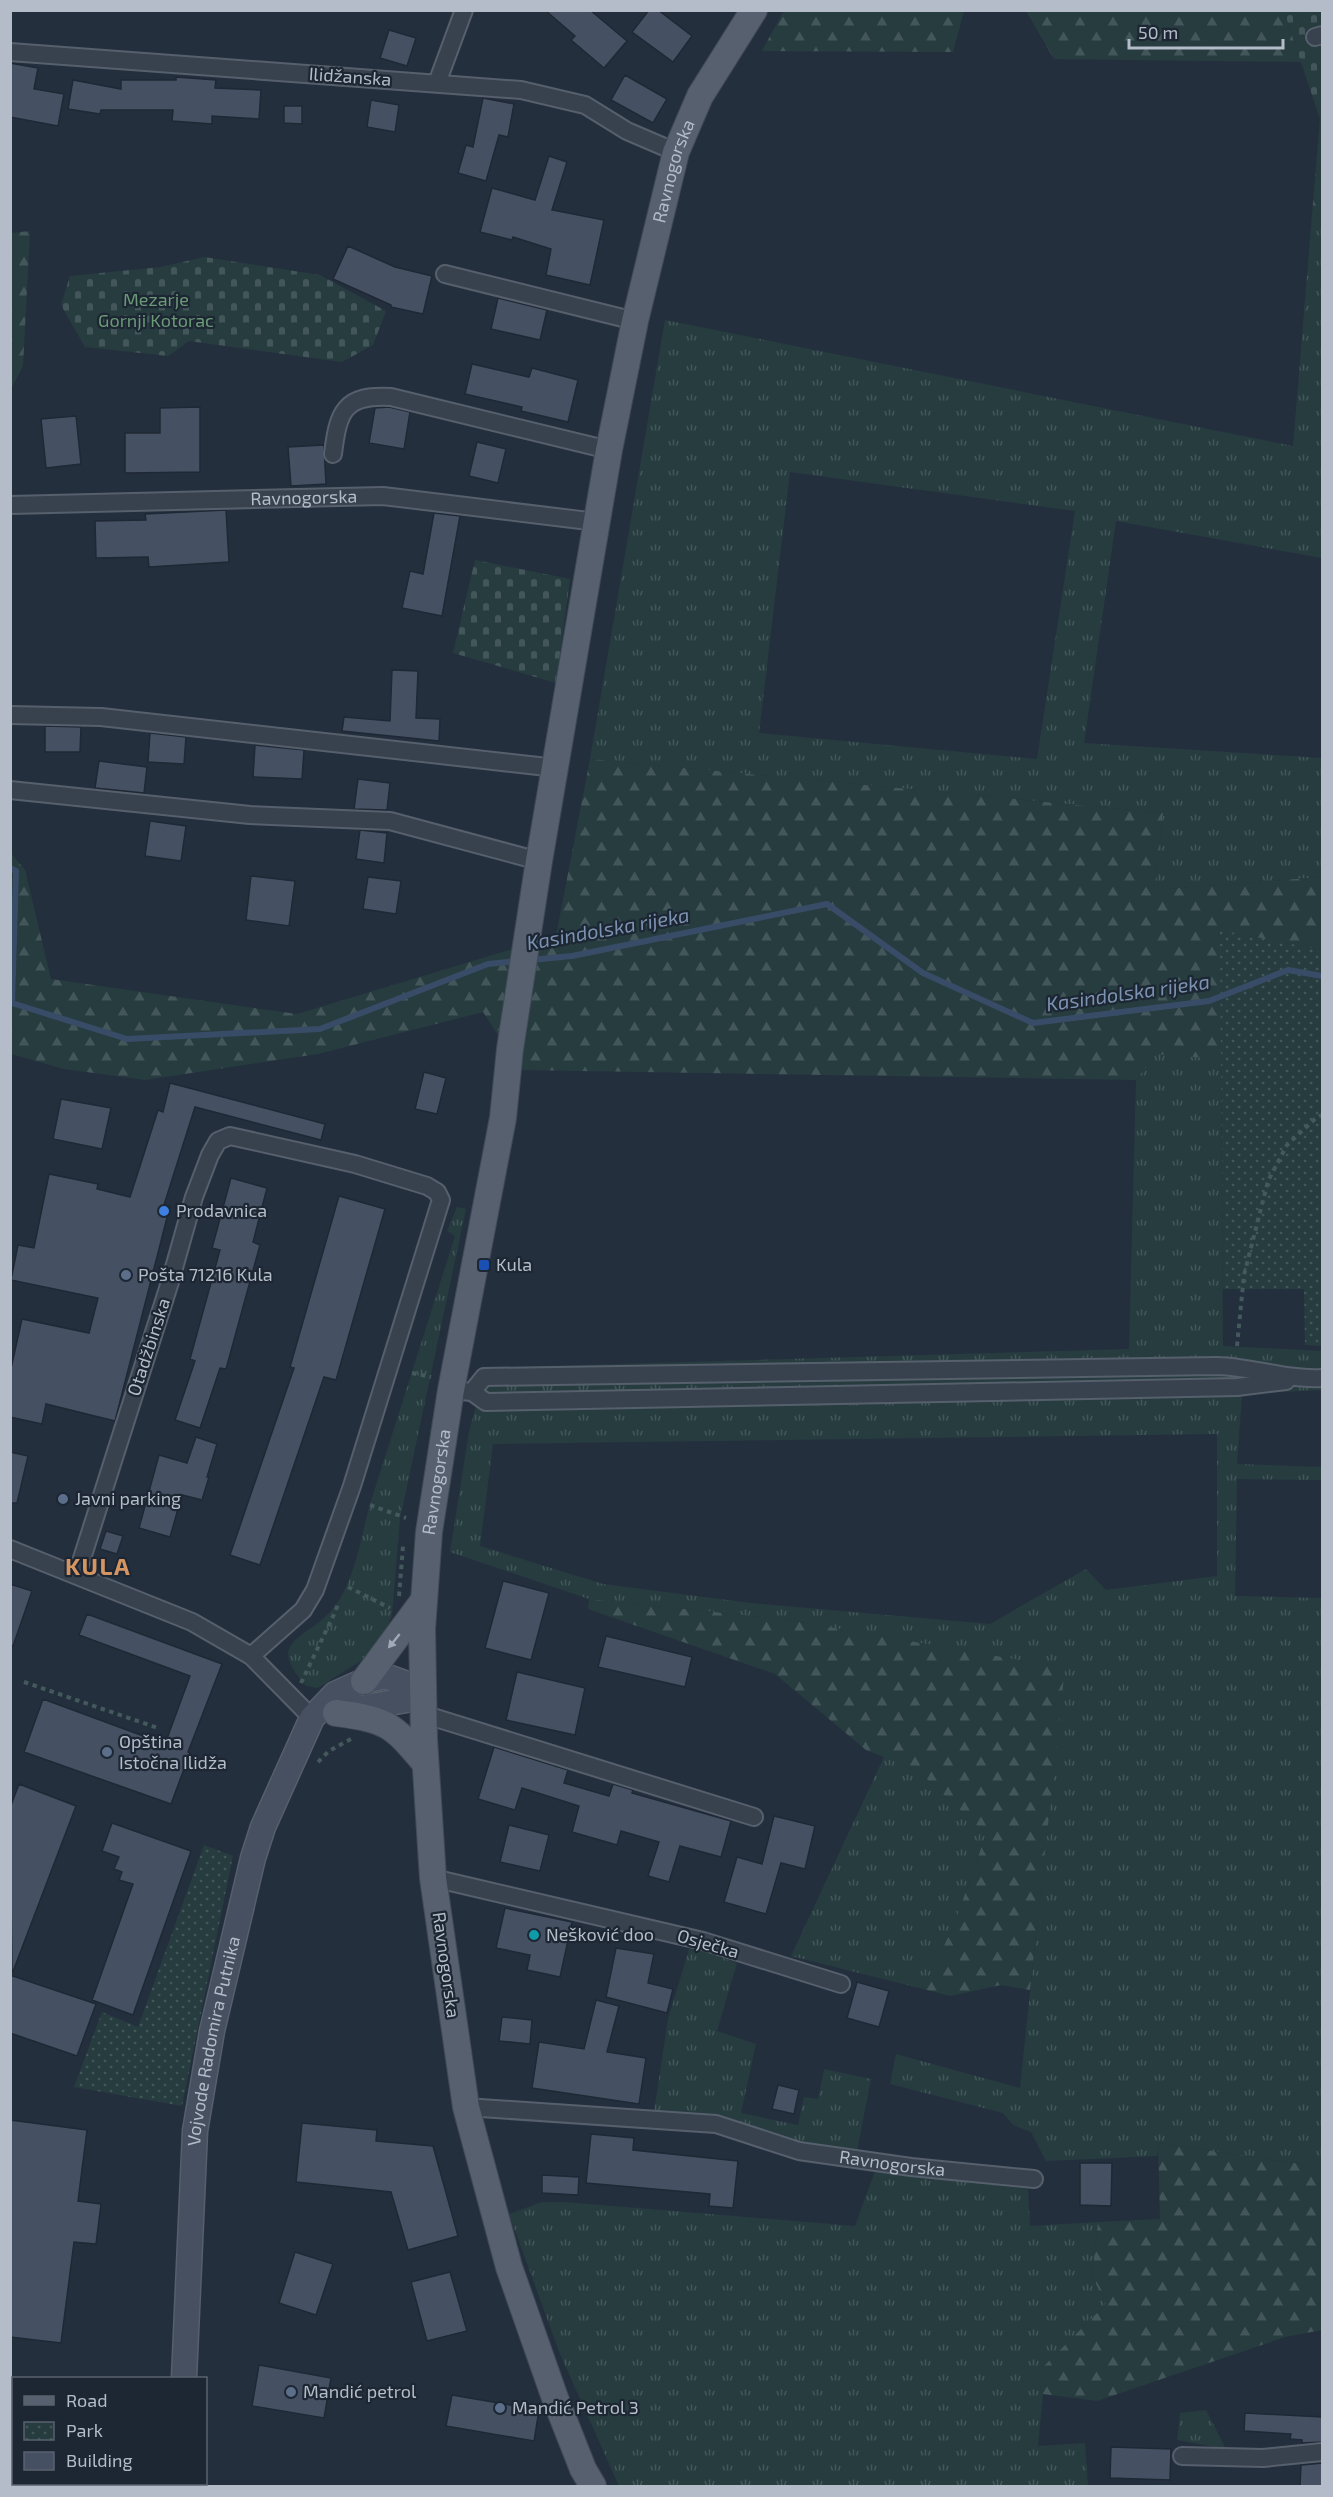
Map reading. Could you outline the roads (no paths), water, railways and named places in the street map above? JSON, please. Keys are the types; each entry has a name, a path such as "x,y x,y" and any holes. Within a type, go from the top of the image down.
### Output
{"main road":[{"name":"Ravnogorska","path":"593,2487 583,2469 555,2398 509,2267 466,2107 433,1878 423,1705 424,1600 429,1532 453,1387 503,1118 510,1049 538,861 556,768 609,450 635,321 676,152 700,96 754,10"},
{"path":"364,1681 424,1600"},
{"name":"Vojvode Radomira Putnika","path":"184,2377 195,2132 212,2031 252,1858 263,1827 335,1694 364,1681 385,1676 407,1684 423,1705"},
{"path":"324,1715 423,1705"},
{"path":"324,1715 373,1719 391,1727 400,1733 425,1763"}],"street":[{"path":"437,83 464,10"},
{"name":"Ilidžanska","path":"10,52 521,90 585,105 627,131 676,152"},
{"path":"445,274 635,321"},
{"path":"333,454 337,422 358,398 372,396 391,397 609,450"},
{"name":"Ravnogorska","path":"10,505 383,496 597,522"},
{"path":"10,716 101,717 556,768"},
{"path":"10,790 250,815 390,820 538,861"},
{"name":"Otadžbinska","path":"77,1574 170,1282 194,1197 210,1155 218,1141 230,1136 355,1164 431,1187 441,1200 352,1486 315,1590 303,1610 251,1656"},
{"path":"453,1387 484,1377 1217,1366 1236,1367 1303,1379"},
{"path":"453,1387 486,1402 1237,1387 1323,1378"},
{"path":"10,1549 192,1622 251,1656 324,1715"},
{"path":"423,1705 754,1817"},
{"name":"Osječka","path":"433,1878 703,1941 841,1984"},
{"name":"Ravnogorska","path":"466,2107 716,2124 799,2151 911,2167 1034,2179"},
{"path":"1182,2456 1263,2458 1323,2452"}],"waterway":[{"name":"Kasindolska rijeka","path":"10,868 16,871 12,1003 127,1039 320,1029 488,964 517,961"},
{"name":"Kasindolska rijeka","path":"531,960 572,956 827,904 923,973 1033,1023 1209,1001 1288,970 1322,976"}],"place":[{"name":"Prodavnica","path":"164,1211"},
{"name":"Kula","path":"484,1265"},
{"name":"Pošta 71216 Kula","path":"126,1275"},
{"name":"Javni parking","path":"63,1499"},
{"name":"Opština Istočna Ilidža","path":"107,1752"},
{"name":"Nešković doo","path":"534,1935"},
{"name":"Mandić petrol","path":"291,2392"},
{"name":"Mandić Petrol 3","path":"500,2408"}],"district":[{"name":"KULA","path":"98,1567"}],"park label":[{"name":"Mezarje Gornji Kotorac","path":"156,310"}]}
